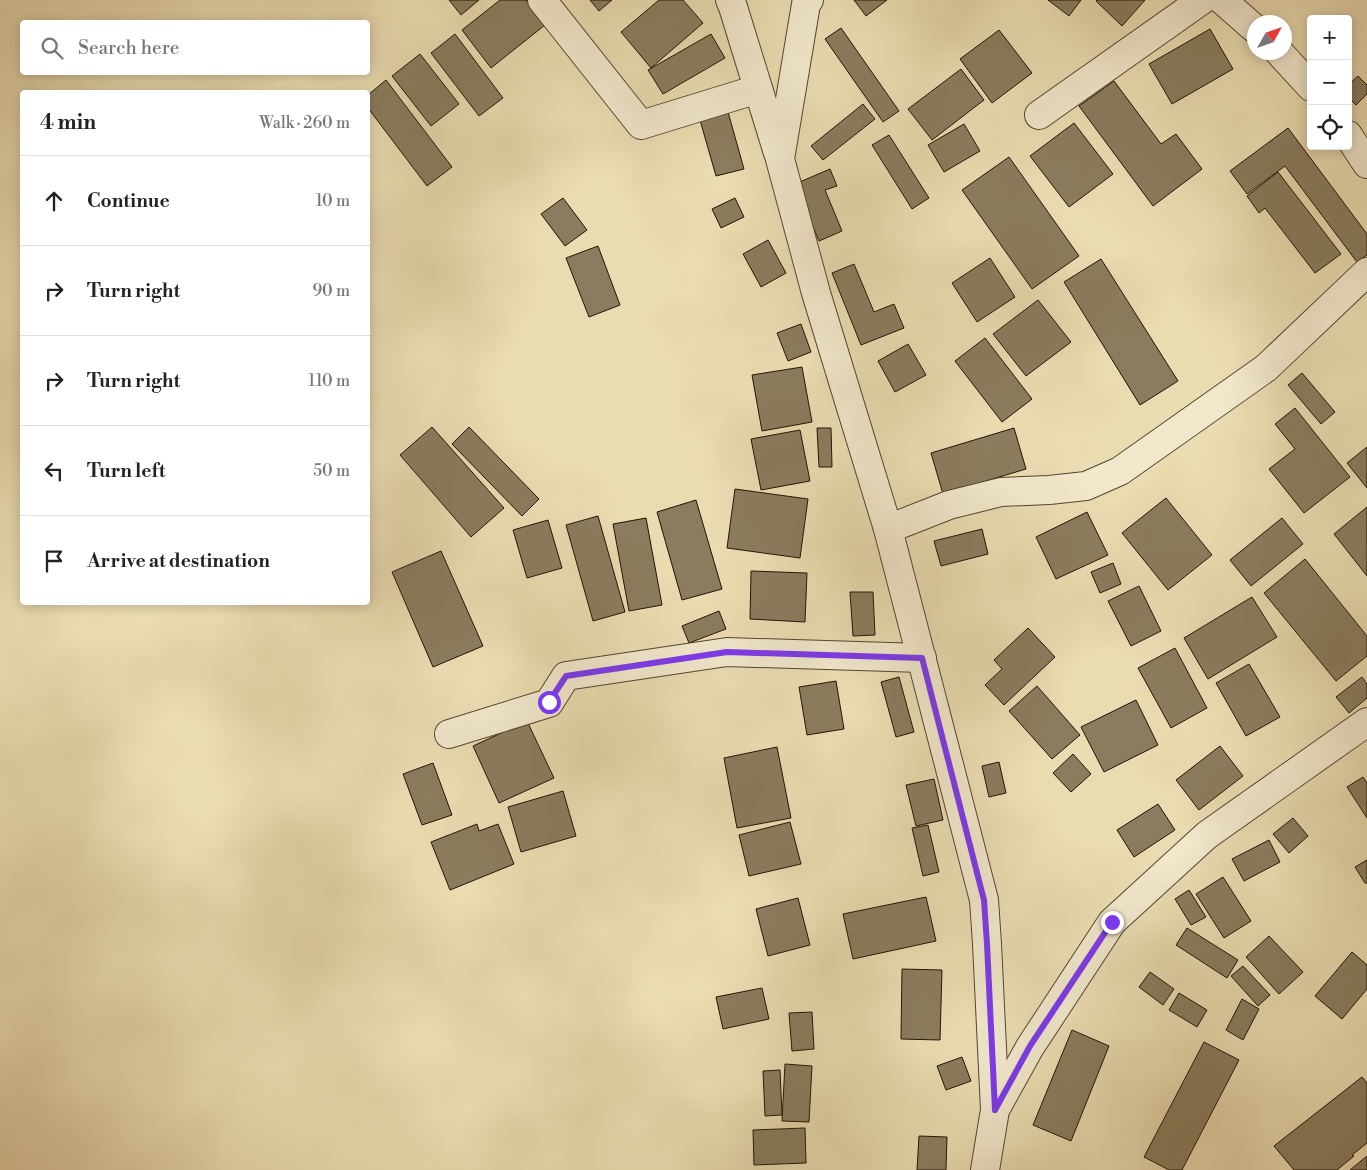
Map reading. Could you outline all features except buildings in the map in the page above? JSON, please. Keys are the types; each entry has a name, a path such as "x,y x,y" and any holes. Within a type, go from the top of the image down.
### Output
{"street":[{"path":"542,0 641,125 758,88"},
{"path":"730,0 780,159 816,293 888,529 984,900 995,1110 985,1170"},
{"path":"780,159 806,4 809,0"},
{"path":"1039,115 1202,0"},
{"path":"1222,0 1247,22"},
{"path":"1286,60 1307,84"},
{"path":"1352,142 1367,164"},
{"path":"888,529 949,505 1001,492 1086,486 1120,471 1266,368 1367,272"},
{"path":"449,734 549,702 566,676 727,652 922,658"},
{"path":"995,1110 1030,1046 1112,922 1207,835 1367,722"}],"route":[{"path":"549,702 566,676 727,652 922,658 984,900 995,1110 1030,1046 1112,922"}]}
